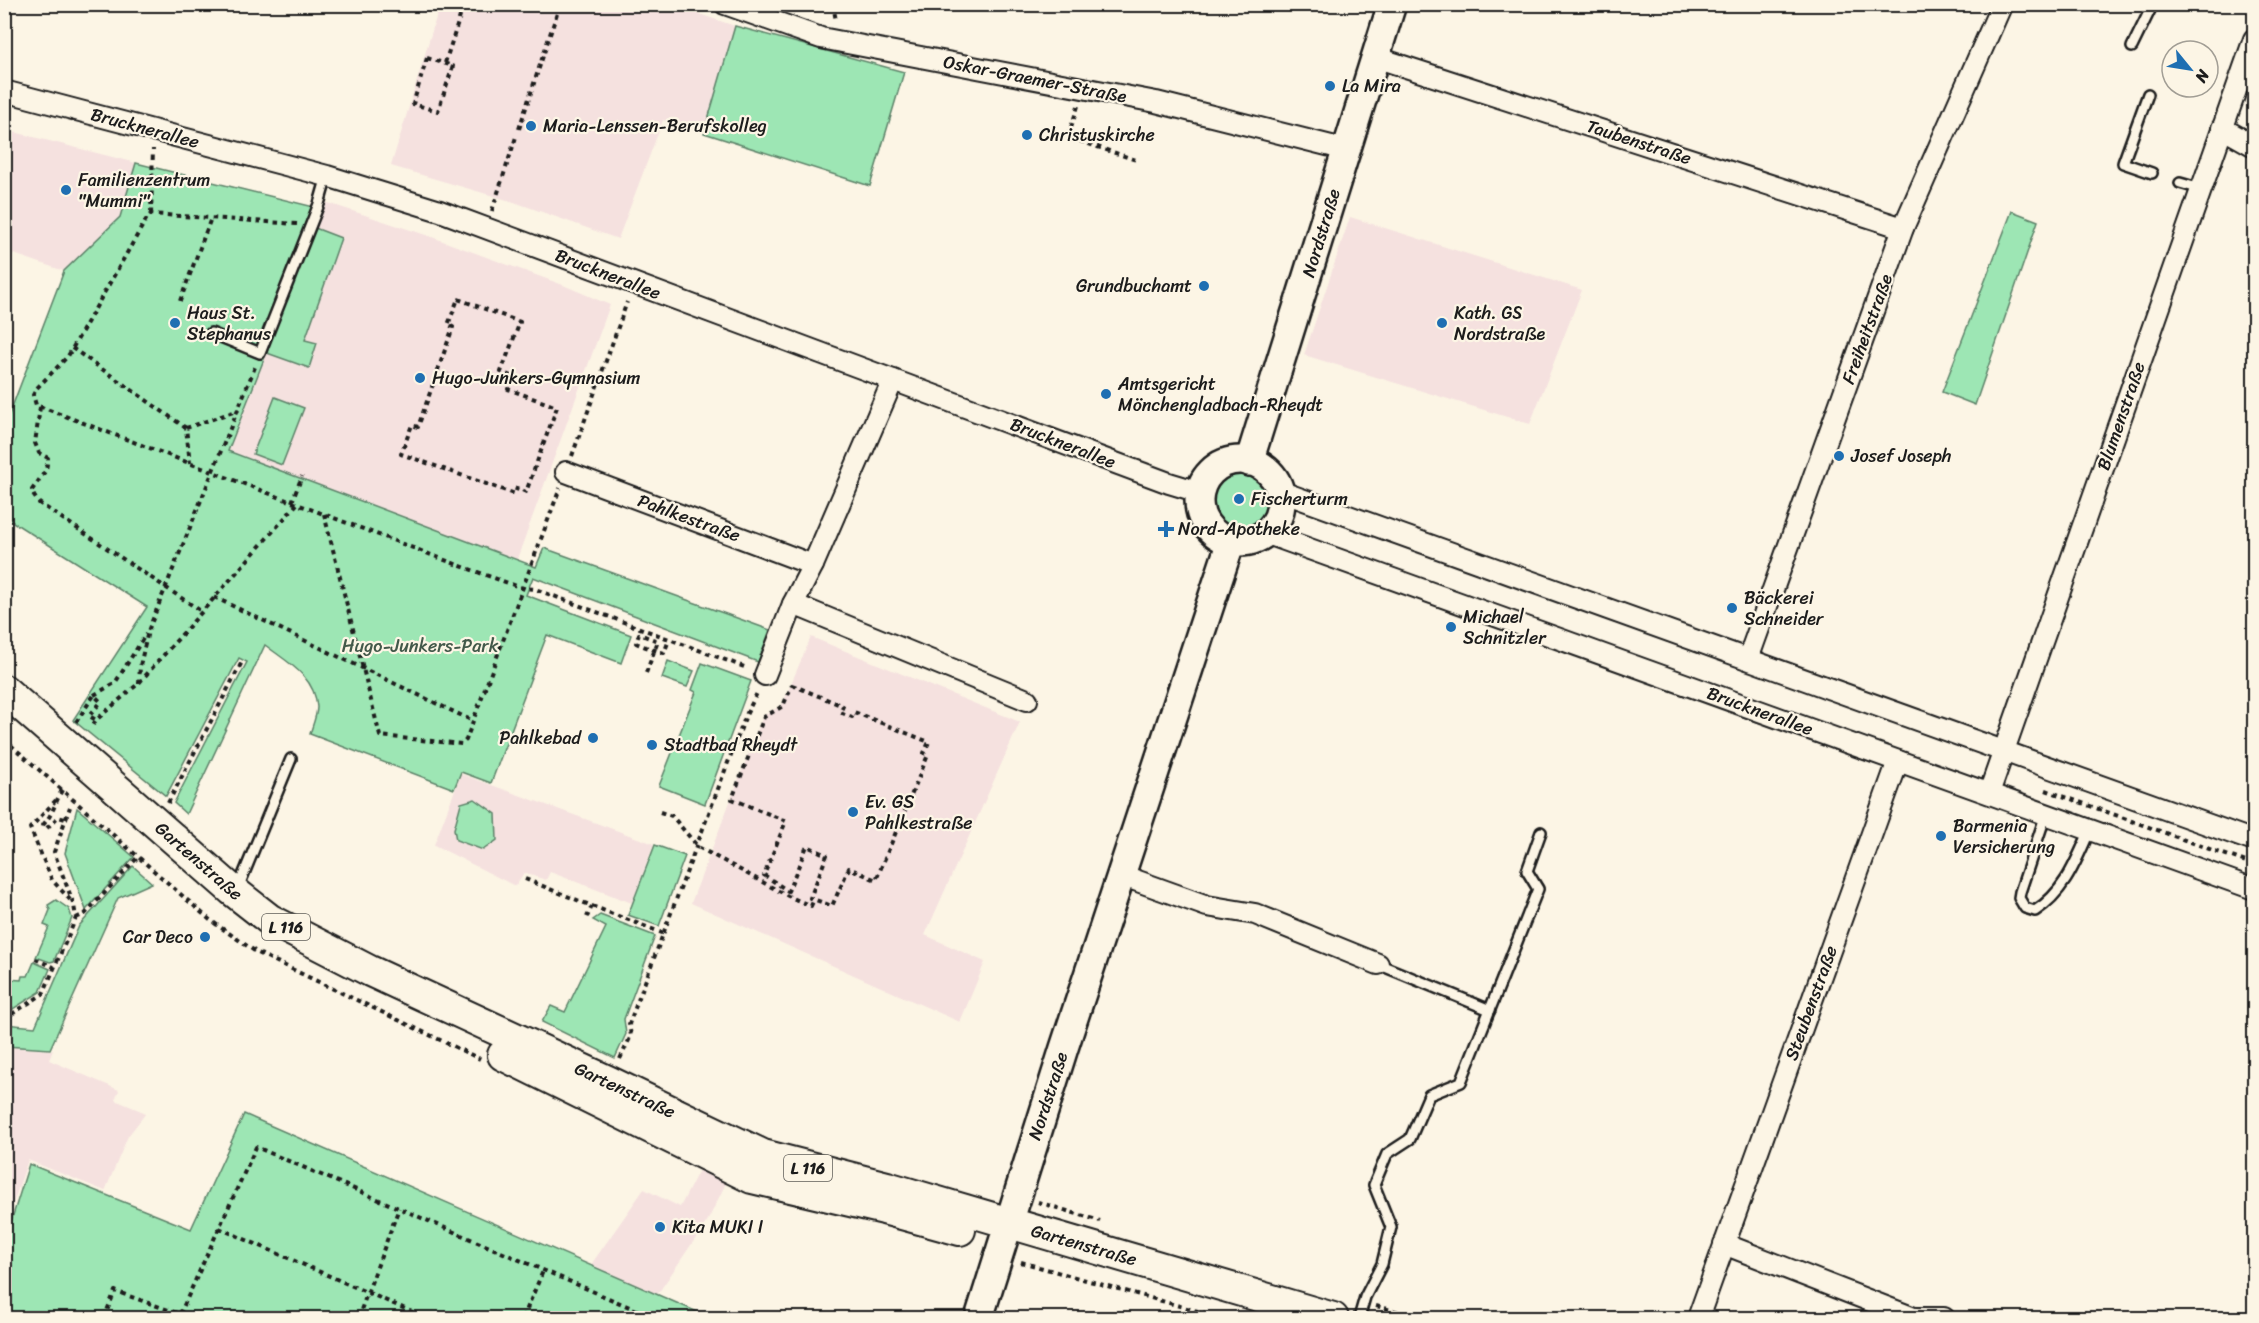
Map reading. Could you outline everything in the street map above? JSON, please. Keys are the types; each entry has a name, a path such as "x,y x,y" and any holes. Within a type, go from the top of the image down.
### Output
{"main road":[{"name":"Gartenstraße","path":"4,690 236,893 269,919 370,971 763,1155 886,1187 1005,1232 1272,1318"},
{"name":"Gartenstraße","path":"4,717 207,893 268,938 752,1178 884,1209 1005,1232 1333,1318"}],"street":[{"name":"Oskar-Graemer-Straße","path":"725,4 821,38 1156,102 1347,150"},
{"name":"Nordstraße","path":"1249,462 1278,362 1304,289 1392,4"},
{"name":"Freiheitstraße","path":"1748,659 1903,228 2002,4"},
{"name":"Blumenstraße","path":"1989,793 2254,39"},
{"name":"Taubenstraße","path":"1375,57 1903,228"},
{"name":"Brucknerallee","path":"4,91 327,176 440,211 1169,483 1199,492"},
{"path":"2223,128 2254,146"},
{"path":"765,675 793,604 813,565 893,380"},
{"path":"1238,460 1260,466 1269,472 1279,490 1279,512 1274,524 1255,539 1243,542 1219,537 1205,523 1199,505 1199,492 1204,480 1224,463 1238,460"},
{"name":"Pahlkestraße","path":"566,472 813,565"},
{"path":"1279,490 2254,841"},
{"name":"Brucknerallee","path":"1265,533 2254,889"},
{"name":"Nordstraße","path":"979,1318 1231,541"},
{"path":"793,604 1028,700"},
{"name":"Steubenstraße","path":"1698,1318 1898,761"},
{"path":"1121,875 1207,906 1256,914 1378,964"},
{"path":"1724,1244 1914,1317 1944,1318"}],"lane":[{"path":"2132,46 2153,4"},
{"path":"2148,94 2123,164 2152,173"},
{"path":"211,333 260,353 311,225 327,176"},
{"path":"2180,183 2201,189"},
{"path":"236,893 291,759"},
{"path":"2046,814 2020,892 2019,898 2025,908 2035,911 2061,889 2090,830"},
{"path":"1359,1318 1365,1297 1382,1264 1391,1227 1374,1185 1387,1154 1410,1139 1429,1095 1461,1082 1538,889 1527,870 1541,832"},
{"path":"1378,964 1490,1010"}],"path":[{"path":"445,63 464,4"},
{"path":"519,129 560,4"},
{"path":"427,58 445,63 453,66 438,111 413,104 427,58"},
{"path":"1084,88 1068,137 1139,161"},
{"path":"155,131 151,214 68,356 35,391 33,399 40,407 522,588 535,589 765,675 746,715 698,847 629,1024 631,1036 610,1082"},
{"path":"486,228 516,137"},
{"path":"151,214 311,225"},
{"path":"180,301 211,218"},
{"path":"324,514 380,736 462,744 466,740 634,284"},
{"path":"458,299 520,322 501,372 513,377 508,389 557,407 537,461 526,492 517,488 515,494 401,454 412,425 418,427 453,327 448,325 458,299"},
{"path":"72,348 186,428 190,464"},
{"path":"78,718 94,696 115,683 148,631 214,474 260,353"},
{"path":"40,407 35,443 39,453 48,458 46,470 33,490 39,503 201,611"},
{"path":"186,428 239,410"},
{"path":"93,725 139,683 294,503 302,476"},
{"path":"214,597 473,721"},
{"path":"139,683 140,666 148,631"},
{"path":"646,673 650,663 654,652 658,641 639,634 636,643 650,648 657,651 664,653 669,640"},
{"path":"157,824 243,660"},
{"path":"792,685 843,706 840,712 852,717 854,712 929,742 924,753 928,755 876,880 849,868 832,906 814,899 810,898 827,855 807,846 788,891 764,875 786,821 732,799 764,717 783,706 792,685"},
{"path":"94,696 101,702 88,716 96,720"},
{"path":"69,720 74,725"},
{"path":"62,790 56,800 30,828 52,880 75,905"},
{"path":"56,800 55,810 43,825 47,828 58,817 65,819"},
{"path":"4,1019 43,994 76,918 75,905 54,852 70,807"},
{"path":"660,812 672,816 698,847 788,896 811,906 814,899"},
{"path":"76,918 85,914 138,856"},
{"path":"525,879 664,934"},
{"path":"587,917 592,906"},
{"path":"35,959 54,967"},
{"path":"180,1314 256,1147 655,1318"},
{"path":"358,1318 399,1208"},
{"path":"219,1228 426,1318"},
{"path":"523,1318 543,1270"},
{"path":"104,1318 115,1291 191,1318"}],"shaded area":[{"name":"Maria-Lenssen-Berufskolleg","path":"432,5 672,5 735,26 704,133 663,120 618,239 514,202 391,166 439,8"},
{"name":"Familienzentrum \"Mummi\"","path":"10,131 136,163 120,217 64,271 5,251 4,150"},
{"name":"Hugo-Junkers-Gymnasium","path":"325,202 429,236 563,285 610,305 517,559 331,491 228,450"},
{"name":"Kath. GS Nordstraße","path":"1350,217 1582,290 1530,424 1304,355"},
{"name":"Ev. GS Pahlkestraße","path":"811,637 1020,722 925,935 985,962 960,1022 691,903 763,716 782,705"},
{"path":"461,774 654,844 632,903 550,872 546,880 524,873 515,886 434,845"},
{"path":"5,1047 53,1050 49,1060 119,1090 115,1100 146,1113 128,1136 105,1191 28,1160 5,1227"},
{"name":"Kita MUKI I","path":"699,1170 726,1183 708,1220 657,1295 590,1266 644,1189 680,1207"}],"green space":[{"path":"735,26 904,72 870,186 704,133"},
{"name":"Hugo-Junkers-Park","path":"136,163 322,209 315,228 341,238 305,340 317,343 309,368 267,353 268,349 228,451 536,567 544,548 770,630 758,662 533,577 526,595 631,635 621,663 547,635 491,783 461,772 454,789 310,734 317,707 311,687 299,671 265,645 186,814 174,803 247,662 239,658 166,796 73,720 147,607 5,517 4,428 64,271 120,217"},
{"path":"2012,211 2038,221 1975,405 1942,392"},
{"path":"275,397 304,408 282,465 253,454"},
{"path":"1241,474 1252,476 1265,487 1270,503 1268,514 1257,527 1241,532 1230,530 1217,519 1212,503 1214,492 1225,479"},
{"path":"668,661 694,671 687,687 662,678"},
{"path":"702,663 751,681 705,804 659,786 696,692 692,690"},
{"path":"475,799 496,814 497,840 483,850 456,840 454,829 461,803"},
{"path":"77,808 134,857 86,910 65,853"},
{"path":"655,845 685,856 659,926 628,915"},
{"path":"133,866 152,883 118,898 50,1049 5,1046 5,1024 35,1027 79,926"},
{"path":"56,900 69,909 72,918 54,961 50,962 36,957 49,927 44,925 50,910 48,905"},
{"path":"600,915 655,936 624,1019 626,1034 615,1058 542,1022 551,1006 565,1012 606,927 593,920"},
{"path":"34,962 50,969 40,992 5,1014 7,979 21,980 22,976 28,976"},
{"path":"244,1114 711,1318 5,1318 5,1241 29,1164 191,1229"}],"place":[{"name":"La Mira","path":"1330,86"},
{"name":"Maria-Lenssen-Berufskolleg","path":"531,126"},
{"name":"Christuskirche","path":"1027,135"},
{"name":"Familienzentrum \"Mummi\"","path":"66,190"},
{"name":"Grundbuchamt","path":"1204,286"},
{"name":"Haus St. Stephanus","path":"175,323"},
{"name":"Kath. GS Nordstraße","path":"1442,323"},
{"name":"Hugo-Junkers-Gymnasium","path":"420,378"},
{"name":"Amtsgericht Mönchengladbach-Rheydt","path":"1106,394"},
{"name":"Josef Joseph","path":"1839,456"},
{"name":"Fischerturm","path":"1239,499"},
{"name":"Nord-Apotheke","path":"1166,529"},
{"name":"Bäckerei Schneider","path":"1732,608"},
{"name":"Michael Schnitzler","path":"1451,627"},
{"name":"Pahlkebad","path":"593,738"},
{"name":"Stadtbad Rheydt","path":"652,745"},
{"name":"Ev. GS Pahlkestraße","path":"853,812"},
{"name":"Barmenia Versicherung","path":"1941,836"},
{"name":"Car Deco","path":"205,937"},
{"name":"Kita MUKI I","path":"660,1227"}]}
